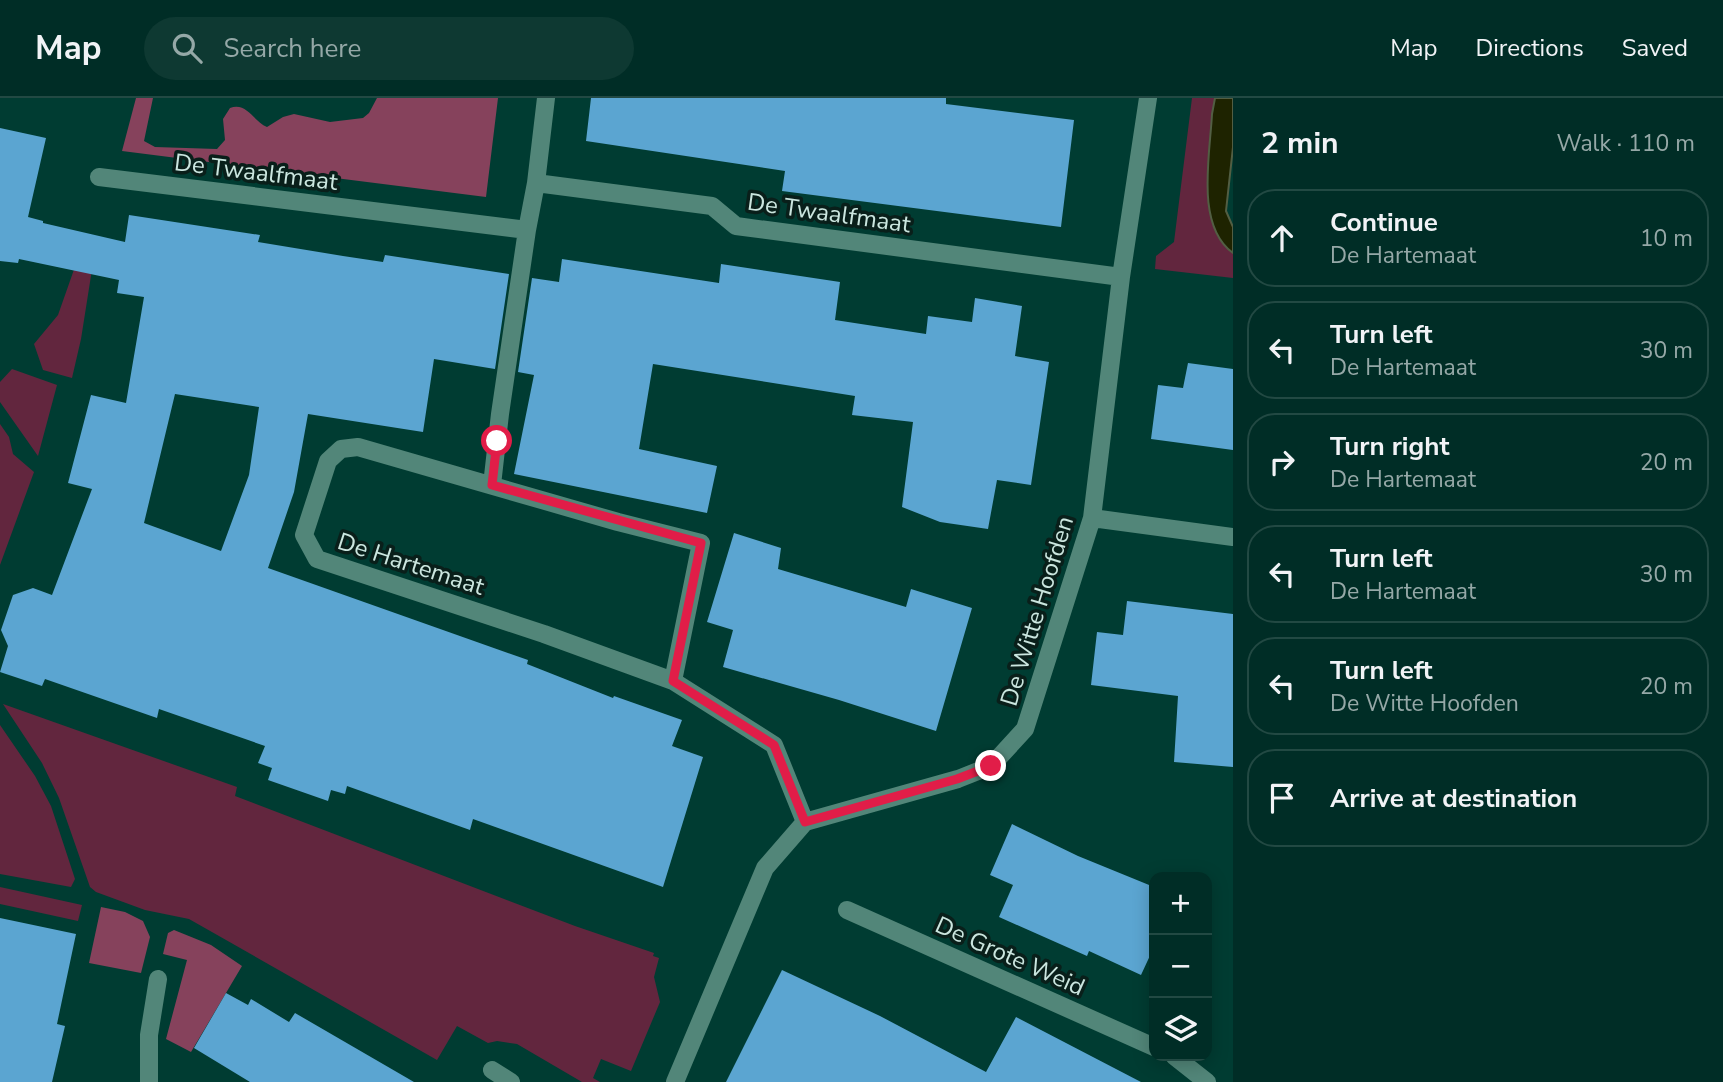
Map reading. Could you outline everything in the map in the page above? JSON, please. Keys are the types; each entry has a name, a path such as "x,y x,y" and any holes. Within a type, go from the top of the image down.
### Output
{"street":[{"path":"492,485 546,98"},
{"name":"De Witte Hoofden","path":"805,822 957,779 991,766 1025,729 1092,518 1121,277 1148,98"},
{"name":"De Twaalfmaat","path":"99,177 527,230"},
{"name":"De Twaalfmaat","path":"536,183 712,206 736,226 1121,277"},
{"name":"De Hartemaat","path":"673,681 701,543 358,447 341,449 328,461 304,535 317,559 544,634 673,681 774,745 805,822"},
{"path":"1092,518 1233,537"},
{"path":"675,1082 765,868 805,822"},
{"name":"De Grote Weid","path":"847,909 1149,1045"},
{"path":"149,1082 149,1035 158,979"},
{"path":"1180,1061 1207,1082"},
{"path":"492,1070 511,1082"}],"shaded area":[{"path":"136,98 153,98 144,141 155,147 217,149 225,140 223,119 230,108 245,110 267,127 294,114 330,122 363,118 377,98 498,98 486,197 122,151"},
{"path":"1192,98 1215,98 1207,189 1213,226 1221,241 1233,253 1233,278 1155,269 1156,256 1174,242"},
{"path":"1215,98 1233,98 1233,147 1226,211 1233,227 1233,253 1221,241 1213,226 1209,208 1208,169"},
{"path":"77,261 93,263 72,378 43,370 34,344 58,315"},
{"path":"12,369 57,385 38,456 0,402 0,382"},
{"path":"0,424 9,437 13,454 34,472 0,565"},
{"path":"3,704 237,787 235,796 575,926 654,953 653,956 659,958 654,977 660,1002 631,1071 601,1059 593,1078 600,1082 582,1082 517,1044 497,1041 488,1043 457,1026 437,1060 189,919 145,910 96,892 90,887 59,798 42,763"},
{"path":"0,725 35,776 51,806 75,879 71,887 0,874"},
{"path":"0,887 82,905 78,921 0,904"},
{"path":"101,907 125,912 143,921 150,937 141,973 89,963"},
{"path":"174,930 211,945 242,966 191,1052 166,1039 187,960 163,954 168,933"}],"building":[{"path":"591,98 946,98 946,104 1074,120 1061,227 782,191 785,171 586,141"},
{"path":"0,128 46,138 28,217 43,223 125,242 129,215 260,235 258,242 343,256 383,262 385,255 509,274 495,369 434,359 423,432 308,414 294,492 268,568 528,660 527,664 613,698 614,696 682,720 672,746 703,757 663,887 473,819 470,830 347,786 345,794 331,790 328,801 268,780 272,768 258,763 265,746 159,709 157,718 45,679 42,686 0,672 8,646 1,630 13,595 33,588 52,595 92,489 68,483 91,395 126,403 144,297 117,293 119,280 19,259 18,263 0,261","holes":["175,394 259,407 249,475 221,551 144,523"]},
{"path":"562,259 719,283 721,264 840,282 835,320 926,334 928,316 972,322 975,298 1022,306 1015,356 1049,362 1031,485 997,480 988,529 940,522 902,507 913,422 852,415 855,396 653,364 639,449 717,466 707,513 514,474 534,375 518,372 532,278 559,282"},
{"path":"1188,363 1233,369 1233,450 1151,439 1158,385 1183,388"},
{"path":"734,533 781,548 778,569 906,607 911,589 972,608 936,731 723,667 733,630 707,622"},
{"path":"1127,601 1233,614 1233,767 1174,762 1178,696 1091,685 1097,632 1123,635"},
{"path":"1012,824 1078,856 1149,885 1149,958 1141,975 1089,951 1087,956 999,917 1013,885 990,875"},
{"path":"0,918 76,934 57,1024 65,1026 52,1082 0,1082"},
{"path":"782,970 880,1016 986,1072 1016,1017 1141,1082 726,1082"},
{"path":"226,993 248,1005 251,999 289,1022 295,1013 414,1082 250,1082 194,1048"}],"route":[{"path":"497,441 492,485 701,543 673,681 774,745 805,822 957,779 991,766"}]}
